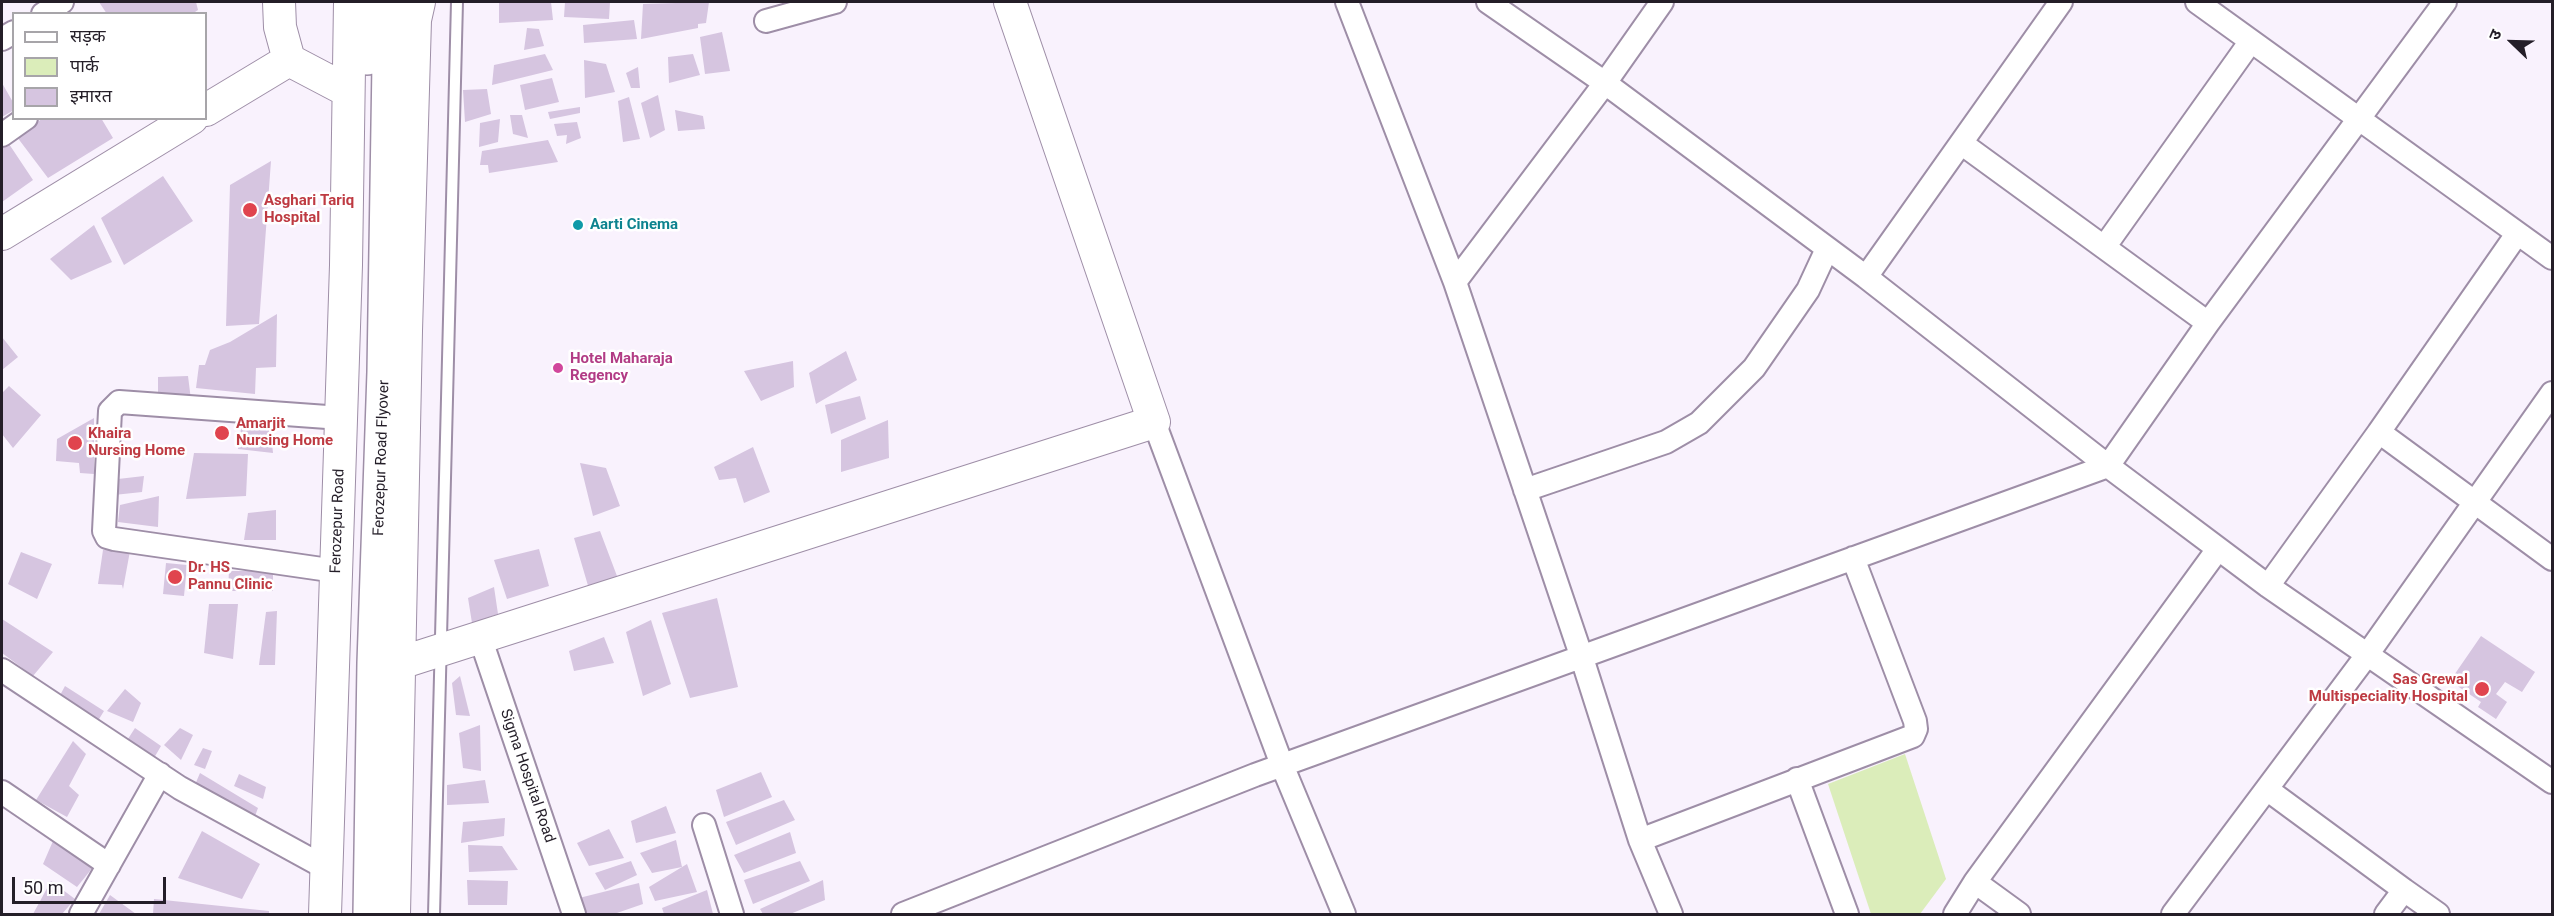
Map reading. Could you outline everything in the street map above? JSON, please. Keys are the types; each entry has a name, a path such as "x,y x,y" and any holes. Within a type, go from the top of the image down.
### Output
{"main road":[{"path":"279,2 280,27 289,60 348,91"},
{"name":"Ferozepur Road","path":"325,915 346,265 350,2"},
{"name":"Ferozepur Road Flyover","path":"351,915 368,236 367,2"},
{"name":"Ferozepur Road Flyover","path":"370,915 374,663 384,372 390,2"},
{"path":"394,915 406,319 415,20 419,2"},
{"path":"400,663 1154,422 1010,2"},
{"path":"207,109 289,60"},
{"path":"2,234 189,120"}],"street":[{"path":"46,12 62,2"},
{"path":"766,21 835,2"},
{"path":"1347,2 1455,282 1582,658 1640,840 1671,915"},
{"path":"1488,2 1605,84 1866,277 2108,466 2268,586 2553,782"},
{"path":"1455,282 1605,84 1662,2"},
{"path":"1866,277 2061,2"},
{"path":"2198,2 2553,258"},
{"path":"903,915 1282,765 2108,466 2208,323 2445,2"},
{"path":"2105,246 2251,41"},
{"path":"2,135 24,120"},
{"path":"1961,143 2208,323"},
{"path":"2268,586 2517,234"},
{"path":"1525,490 1666,442 1699,423 1755,368 1808,290 1827,249"},
{"path":"2173,915 2367,655 2553,393"},
{"path":"336,571 114,539 107,537 104,531 110,411 119,402 341,418"},
{"path":"1154,422 1282,765 1344,915"},
{"path":"2379,432 2553,559"},
{"path":"1955,915 1975,882 2218,549"},
{"path":"1640,840 1913,736 1916,729 1915,721 1853,558"},
{"name":"Sigma Hospital Road","path":"480,637 574,915"},
{"path":"2,670 160,774 326,868"},
{"path":"81,915 160,774"},
{"path":"1797,779 1846,915"},
{"path":"2268,790 2438,915"},
{"path":"2,792 109,865"},
{"path":"704,825 732,915"},
{"path":"1975,882 2019,915"},
{"path":"2386,915 2404,890"}],"lane":[{"path":"434,915 457,2"}],"green space":[{"path":"1905,754 1946,879 1920,914 1871,914 1828,784"}],"building":[{"path":"99,2 196,2 198,10 195,12 106,12"},
{"path":"499,2 551,2 553,20 499,23"},
{"path":"565,2 610,2 609,19 564,17"},
{"path":"709,2 706,23 698,24 698,28 641,39 643,4"},
{"path":"634,20 637,39 584,43 583,25"},
{"path":"527,28 539,29 544,46 524,50"},
{"path":"722,32 730,71 705,74 700,37"},
{"path":"545,54 553,70 492,85 494,65"},
{"path":"693,54 700,75 669,83 668,57"},
{"path":"584,60 606,64 615,92 585,98"},
{"path":"638,67 640,88 631,88 626,73"},
{"path":"552,78 559,102 525,110 520,85"},
{"path":"2,83 12,100 12,111 2,117"},
{"path":"487,89 491,114 465,122 463,90"},
{"path":"658,95 665,130 650,138 641,103"},
{"path":"629,97 640,139 623,142 618,101"},
{"path":"580,107 580,113 550,119 548,112"},
{"path":"675,110 703,116 705,129 678,131"},
{"path":"510,115 522,115 528,138 513,134"},
{"path":"500,119 498,142 479,147 480,123"},
{"path":"40,120 102,120 113,138 48,178 17,137"},
{"path":"577,122 581,138 566,144 567,135 557,136 554,124"},
{"path":"5,138 33,180 2,202 2,140"},
{"path":"548,140 558,162 489,173 488,165 480,165 482,151"},
{"path":"271,161 259,324 226,326 230,185"},
{"path":"163,176 193,221 124,265 101,218"},
{"path":"94,225 112,262 71,280 50,259"},
{"path":"277,314 276,367 256,368 255,394 196,388 199,365 205,365 210,350 230,342"},
{"path":"2,337 18,357 2,370"},
{"path":"846,351 857,380 816,404 809,373"},
{"path":"793,361 794,387 761,401 744,371"},
{"path":"188,376 191,400 158,396 158,377"},
{"path":"9,386 41,415 13,448 2,434 2,393"},
{"path":"860,396 866,419 831,434 825,405"},
{"path":"94,418 94,474 80,473 79,463 56,461 57,439"},
{"path":"888,420 889,458 841,472 841,440"},
{"path":"242,422 270,424 273,453 238,449"},
{"path":"753,447 770,492 744,503 736,478 719,480 714,467"},
{"path":"194,453 248,454 246,496 186,499"},
{"path":"580,463 606,468 620,506 593,516"},
{"path":"144,476 142,492 114,495 118,479"},
{"path":"159,496 158,527 118,522 120,505"},
{"path":"276,510 276,540 244,540 248,513"},
{"path":"600,531 620,584 589,589 574,538"},
{"path":"539,549 549,586 507,599 494,560"},
{"path":"103,550 130,551 123,589 122,585 98,584"},
{"path":"21,552 52,564 37,599 8,584"},
{"path":"166,563 187,565 184,596 163,594"},
{"path":"229,571 273,571 273,591 228,591"},
{"path":"494,587 498,614 472,623 468,598"},
{"path":"717,598 738,687 690,698 662,613"},
{"path":"209,604 238,604 233,659 204,653"},
{"path":"277,611 275,665 259,665 266,612"},
{"path":"2,619 53,652 33,676 2,653"},
{"path":"651,620 671,684 643,696 626,632"},
{"path":"2481,636 2535,672 2522,692 2505,682 2496,694 2507,702 2496,719 2478,707 2481,702 2450,681"},
{"path":"604,637 614,663 574,671 569,651"},
{"path":"460,676 470,716 456,715 452,683"},
{"path":"65,686 104,711 96,724 58,699"},
{"path":"125,689 141,703 133,722 107,711"},
{"path":"480,725 481,771 463,768 459,733"},
{"path":"135,728 161,746 154,758 126,742"},
{"path":"180,728 193,735 181,760 164,745"},
{"path":"73,741 86,754 69,786 79,795 67,817 36,800"},
{"path":"203,748 212,751 205,769 194,765"},
{"path":"761,772 772,797 724,817 716,790"},
{"path":"200,773 258,808 254,819 194,787"},
{"path":"239,774 266,787 263,799 234,786"},
{"path":"485,780 489,803 447,805 447,785"},
{"path":"784,800 795,820 736,845 726,822"},
{"path":"666,806 676,833 636,843 631,821"},
{"path":"505,818 504,836 461,843 463,822"},
{"path":"609,829 624,858 589,866 577,843"},
{"path":"202,831 260,864 242,899 178,878"},
{"path":"790,832 796,853 744,873 734,855"},
{"path":"676,840 682,867 652,873 640,853"},
{"path":"53,841 94,866 77,887 43,864"},
{"path":"468,845 502,846 518,870 469,872"},
{"path":"631,861 637,875 605,890 595,873"},
{"path":"800,861 810,881 753,904 744,880"},
{"path":"687,864 697,892 655,901 649,887"},
{"path":"467,880 508,881 507,905 468,905"},
{"path":"823,880 825,900 790,914 763,914 760,909"},
{"path":"51,881 75,899 62,914 33,914"},
{"path":"639,883 643,904 614,914 585,914 579,898"},
{"path":"707,890 713,914 664,914 662,908"},
{"path":"110,895 136,914 99,914"},
{"path":"154,899 269,911 269,914 153,914"}],"place":[{"name":"Asghari Tariq Hospital","path":"250,210"},
{"name":"Aarti Cinema","path":"578,225"},
{"name":"Hotel Maharaja Regency","path":"558,368"},
{"name":"Amarjit Nursing Home","path":"222,433"},
{"name":"Khaira Nursing Home","path":"75,443"},
{"name":"Dr. HS Pannu Clinic","path":"175,577"},
{"name":"Sas Grewal Multispeciality Hospital","path":"2482,689"}]}
